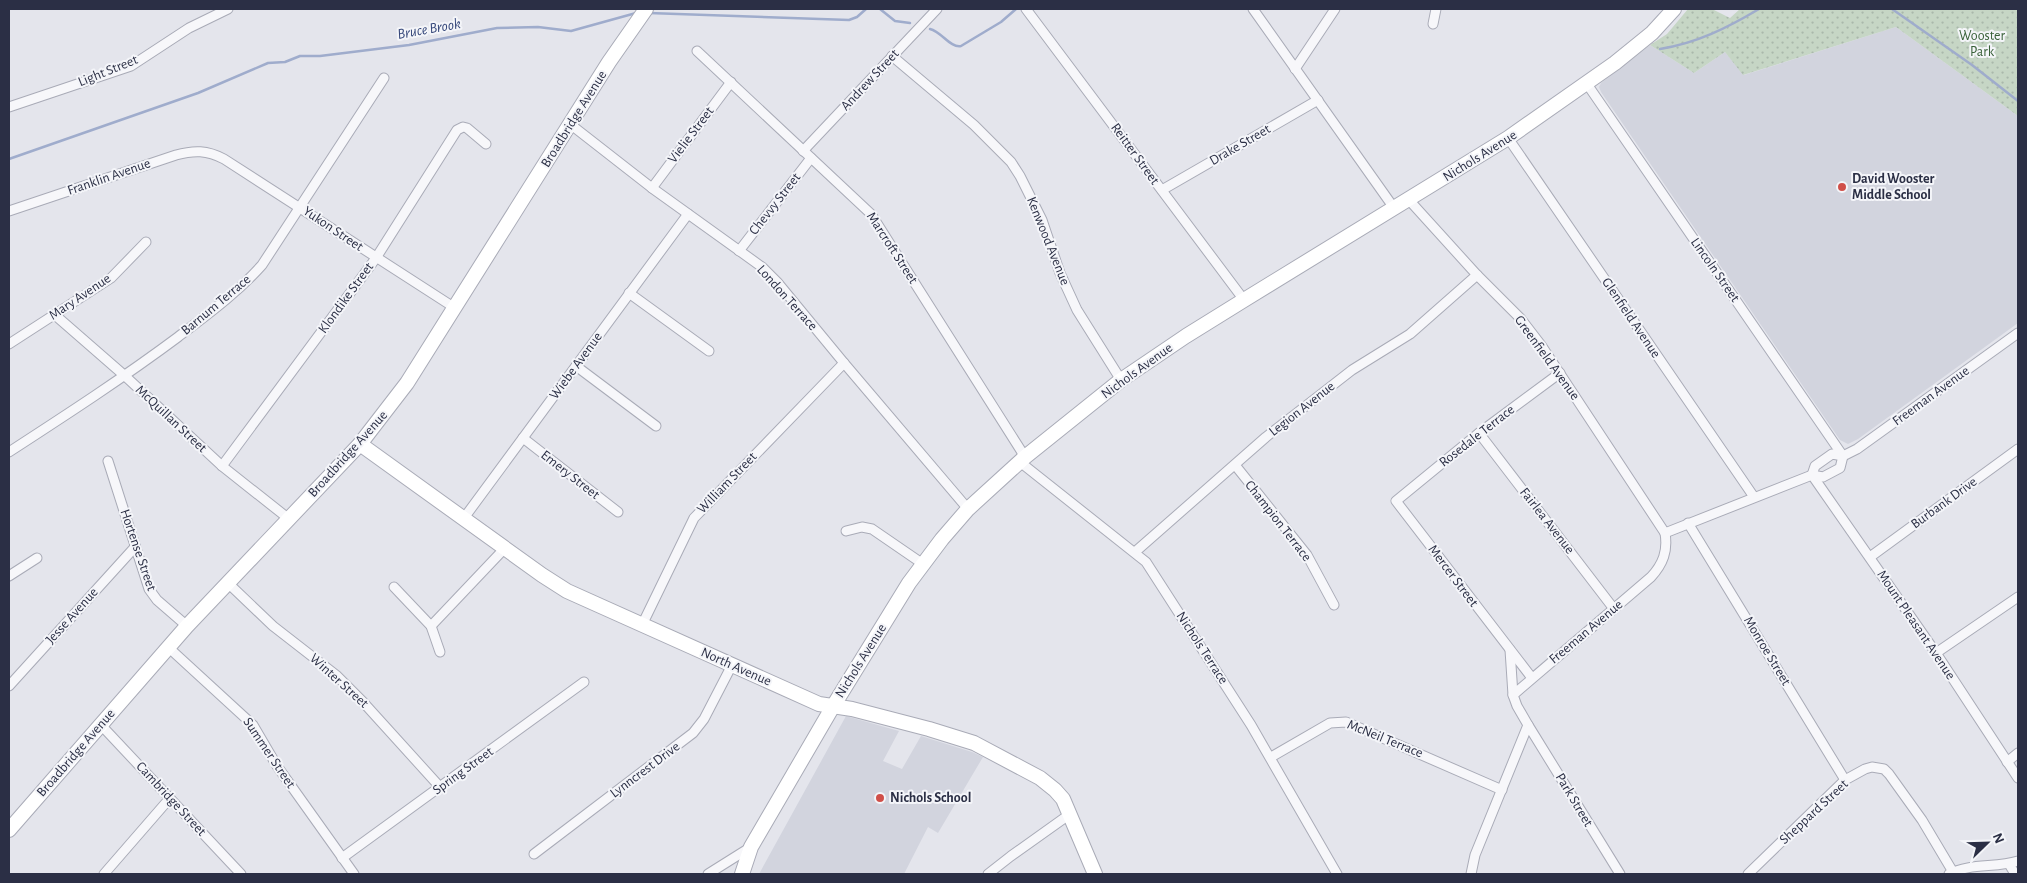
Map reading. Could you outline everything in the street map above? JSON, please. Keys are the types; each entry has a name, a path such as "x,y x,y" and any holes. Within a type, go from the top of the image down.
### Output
{"main road":[{"name":"Broadbridge Avenue","path":"9,830 187,626 360,444 407,383 570,124 646,9"},
{"name":"Nichols Avenue","path":"742,874 751,847 832,708 923,564 968,509 1022,459 1121,380 1186,336 1508,138 1587,84 1652,34 1674,9"},
{"name":"North Avenue","path":"360,444 567,591 819,704 832,708 852,709 974,743 1049,784 1063,799 1095,874"}],"street":[{"name":"Light Street","path":"9,107 131,66 189,28 228,9"},
{"name":"Andrew Street","path":"803,151 937,9"},
{"name":"Reitter Street","path":"1026,9 1244,300"},
{"path":"1253,9 1394,208"},
{"path":"1295,69 1335,9"},
{"path":"1433,24 1436,9"},
{"name":"Marcroft Street","path":"697,51 871,214 1022,459"},
{"name":"Kenwood Avenue","path":"892,56 974,125 1011,162 1042,220 1060,273 1078,310 1121,380"},
{"name":"Barnum Terrace","path":"9,452 125,376 214,310 244,285 262,265 384,78"},
{"name":"Vielie Street","path":"652,188 731,82"},
{"name":"Lincoln Street","path":"1587,84 1843,456"},
{"name":"Drake Street","path":"1162,190 1318,100"},
{"name":"London Terrace","path":"570,124 652,188 762,267 778,283 844,364 968,509"},
{"name":"Klondike Street","path":"222,466 376,258 457,130 463,127 467,128 486,144"},
{"name":"Glenfield Avenue","path":"1508,138 1754,498"},
{"name":"Franklin Avenue","path":"9,211 176,155 192,151 210,153"},
{"name":"Yukon Street","path":"210,153 224,158 455,308"},
{"name":"Chevvy Street","path":"739,250 811,158"},
{"name":"Greenfield Avenue","path":"1409,200 1520,319 1560,373 1665,533"},
{"name":"Wiebe Avenue","path":"464,518 688,214"},
{"name":"Mary Avenue","path":"9,344 110,278 146,242"},
{"name":"Legion Avenue","path":"1135,552 1266,437 1352,370 1410,334 1477,275"},
{"path":"629,293 709,351"},
{"name":"McQuillan Street","path":"55,315 125,376 222,466 289,519"},
{"name":"Freeman Avenue","path":"1812,475 1815,466 1832,454 1843,456 1857,449 2018,333"},
{"name":"William Street","path":"642,625 694,518 844,364"},
{"path":"576,366 656,426"},
{"name":"Rosedale Terrace","path":"1396,501 1479,433 1560,373"},
{"name":"Fairlea Avenue","path":"1479,433 1614,609"},
{"name":"Emery Street","path":"523,438 618,512"},
{"name":"Burbank Drive","path":"1870,557 2018,449"},
{"name":"Freeman Avenue","path":"1513,694 1614,609 1658,569 1665,555 1665,533 1812,475 1823,478 1840,468 1843,456"},
{"name":"Nichols Terrace","path":"1022,459 1135,552 1152,570 1270,757 1337,874"},
{"name":"Hortense Street","path":"108,461 152,596 187,626"},
{"name":"Champion Terrace","path":"1235,465 1307,555 1334,605"},
{"name":"Mount Pleasant Avenue","path":"1812,475 1936,653 2018,778"},
{"name":"Mercer Street","path":"1396,501 1532,678"},
{"name":"Monroe Street","path":"1688,523 1846,780"},
{"path":"846,531 862,527 872,529 923,564"},
{"name":"Jesse Avenue","path":"9,686 135,547"},
{"path":"431,626 505,548"},
{"path":"9,576 37,558"},
{"name":"Winter Street","path":"228,584 273,626 336,675 363,702 440,788"},
{"path":"394,587 431,626 440,652"},
{"path":"1936,653 2018,597"},
{"name":"Summer Street","path":"168,647 253,725 277,766 354,874"},
{"path":"1472,874 1475,855 1528,725 1517,706 1513,694 1510,650"},
{"name":"Lynncrest Drive","path":"534,854 693,733 704,719 732,666"},
{"name":"Spring Street","path":"342,858 584,682"},
{"name":"McNeil Terrace","path":"1270,757 1330,723 1346,722 1502,790"},
{"name":"Cambridge Street","path":"101,724 241,874"},
{"name":"Park Street","path":"1528,725 1620,874"},
{"path":"2007,762 2018,753"},
{"name":"Sheppard Street","path":"1748,874 1846,780 1872,767 1884,769 1922,820 1951,873"},
{"path":"110,872 170,798"},
{"path":"988,874 1070,814"},
{"path":"708,874 751,847"},
{"path":"1951,873 1986,865 2016,861 2015,874"}],"shaded area":[{"name":"David Wooster Middle School","path":"1896,27 2018,116 2018,323 1858,439 1848,444 1840,440 1599,87 1601,83 1650,45 1694,73 1725,52 1744,75"},
{"name":"Nichols School","path":"846,716 899,731 883,761 902,769 921,736 983,757 938,833 928,827 904,874 759,874"}],"green space":[{"name":"Wooster Park","path":"1688,9 1712,9 1730,18 1740,9 2018,9 2018,116 1896,27 1743,75 1725,52 1694,73 1650,45 1667,34"}],"waterway":[{"name":"Bruce Brook","path":"649,13 849,20 857,17 866,9"},
{"name":"Bruce Brook","path":"880,9 895,21 910,23"},
{"name":"Bruce Brook","path":"930,29 953,45 961,46 1001,22 1016,9"},
{"name":"Bruce Brook","path":"1660,49 1687,43 1711,34 1759,9"},
{"name":"Bruce Brook","path":"1892,9 1972,65 2018,101"},
{"name":"Bruce Brook","path":"9,159 198,93 268,63 285,62 300,56 320,56 409,45 497,28 538,27 571,31 636,13"}],"place":[{"name":"David Wooster Middle School","path":"1842,187"},
{"name":"Nichols School","path":"880,798"}]}
